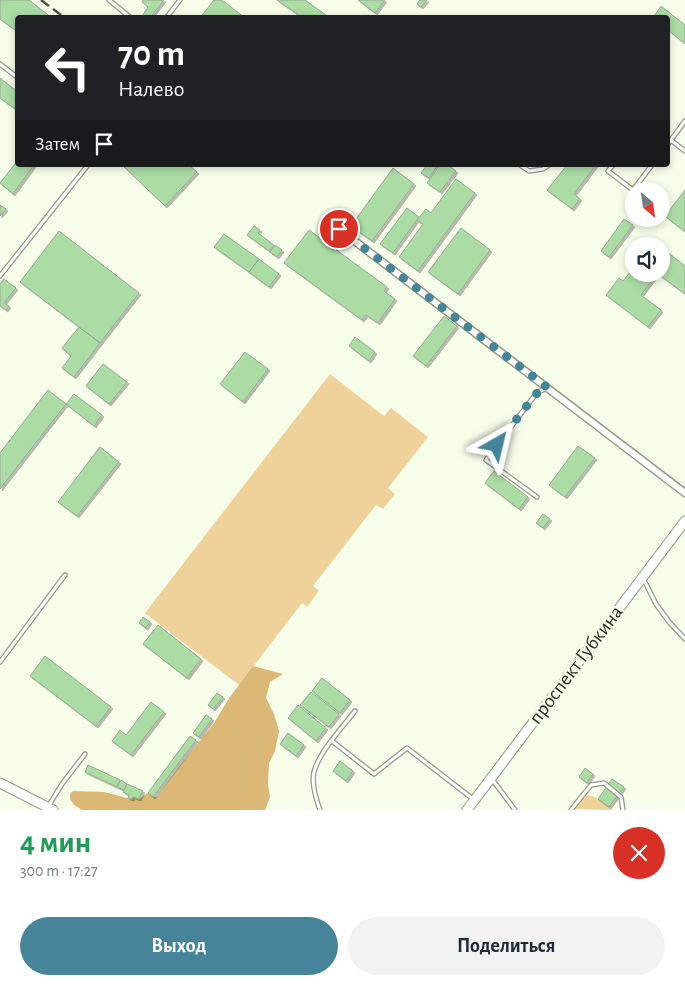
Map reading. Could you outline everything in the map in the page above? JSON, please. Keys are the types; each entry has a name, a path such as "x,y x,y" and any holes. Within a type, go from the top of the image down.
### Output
{"main road":[{"name":"проспект Губкина","path":"467,810 685,521"},
{"path":"0,783 49,809"}],"street":[{"path":"339,229 685,493"}],"lane":[{"path":"109,0 126,15"},
{"path":"168,15 180,0"},
{"path":"0,64 15,76"},
{"path":"670,138 685,121"},
{"path":"670,140 685,151"},
{"path":"0,276 86,167"},
{"path":"523,167 529,171 543,170 547,167"},
{"path":"611,167 608,171 633,190 650,167"},
{"path":"537,497 486,460 538,392 548,388"},
{"path":"0,662 65,575"},
{"path":"643,577 656,604 685,639"},
{"path":"320,810 314,796 314,773 321,756 355,711"},
{"path":"332,741 374,774 407,748 475,800"},
{"path":"49,809 62,784 85,754"},
{"path":"491,778 515,810"},
{"path":"571,810 591,785 604,783 621,797 623,810"}],"shaded area":[{"path":"330,374 384,416 391,408 428,437 388,488 395,494 383,509 376,505 313,586 319,591 307,607 302,603 239,685 145,613"},
{"path":"253,666 283,674 270,682 266,698 274,714 279,731 275,751 269,763 268,784 270,797 265,810 82,810 74,805 70,799 70,794 73,791 104,792 131,799 133,797 139,799 148,793 153,797 157,797 214,723"},
{"path":"588,795 599,800 611,810 575,809 584,797"}],"building":[{"path":"0,0 29,0 48,15 15,15 15,30 0,19"},
{"path":"143,0 164,0 152,15 143,15 148,7 142,2"},
{"path":"214,0 222,0 241,15 202,15"},
{"path":"277,0 305,0 326,15 299,15"},
{"path":"358,0 385,0 375,13"},
{"path":"420,0 427,0 421,7 417,4"},
{"path":"661,6 685,25 685,44 670,32 670,15 655,15"},
{"path":"0,78 15,90 15,109 0,98"},
{"path":"15,164 15,167 33,167 13,194 0,183"},
{"path":"124,167 191,167 197,172 165,206"},
{"path":"426,167 437,167 429,178 421,173"},
{"path":"439,167 451,167 456,171 440,192 427,183"},
{"path":"565,167 594,167 574,194 580,199 572,209 547,190"},
{"path":"393,168 414,184 372,241 351,226"},
{"path":"456,179 475,193 418,271 399,257 423,224 417,220 426,209 431,213"},
{"path":"685,190 684,231 670,220 670,210"},
{"path":"0,205 6,209 0,216"},
{"path":"407,208 419,217 393,253 380,244"},
{"path":"625,220 625,228 631,228 609,257 601,251"},
{"path":"254,226 260,230 258,233 274,245 269,251 247,235"},
{"path":"461,228 490,250 458,294 428,272"},
{"path":"309,230 387,287 384,291 395,299 378,323 366,315 362,320 284,263"},
{"path":"59,231 139,293 100,343 20,282"},
{"path":"224,234 259,259 249,272 214,247"},
{"path":"275,245 282,250 277,257 270,252"},
{"path":"670,254 685,266 685,294 669,282"},
{"path":"259,259 279,274 269,287 249,272"},
{"path":"619,278 623,281 625,278 625,282 651,282 641,295 661,310 648,327 606,295"},
{"path":"4,279 16,288 4,303 9,306 6,310 0,306 0,284"},
{"path":"444,316 457,326 426,366 413,356"},
{"path":"79,327 100,343 74,377 62,368 71,356 62,348"},
{"path":"355,337 375,352 369,361 349,346"},
{"path":"245,352 268,369 243,402 220,384"},
{"path":"103,364 127,382 109,404 86,386"},
{"path":"48,390 66,404 0,489 0,453"},
{"path":"74,394 102,415 94,426 66,404"},
{"path":"578,446 595,458 565,497 549,485"},
{"path":"100,447 119,462 77,516 58,502"},
{"path":"494,471 528,497 519,509 485,483"},
{"path":"543,514 550,519 543,528 536,523"},
{"path":"143,617 150,622 146,628 139,623"},
{"path":"158,625 201,659 187,678 143,644"},
{"path":"45,656 111,707 96,726 30,676"},
{"path":"322,678 350,700 340,713 312,691"},
{"path":"311,692 339,714 329,727 300,705"},
{"path":"217,693 223,697 213,709 208,705"},
{"path":"151,702 164,712 131,755 112,741 120,730 126,735"},
{"path":"298,705 326,728 316,741 288,718"},
{"path":"206,715 212,719 199,737 193,733"},
{"path":"288,733 304,745 296,756 280,744"},
{"path":"190,736 196,740 153,797 148,793"},
{"path":"340,761 353,771 346,781 333,771"},
{"path":"88,765 120,780 117,787 85,772"},
{"path":"585,768 593,774 587,783 579,777"},
{"path":"612,779 624,787 609,807 598,799"},
{"path":"121,780 127,784 124,790 117,787"},
{"path":"127,784 143,791 139,799 128,798 129,795 123,792"}],"railway":[{"path":"41,0 61,15"}],"route":[{"path":"339,229 548,388 538,392 497,445"}]}
